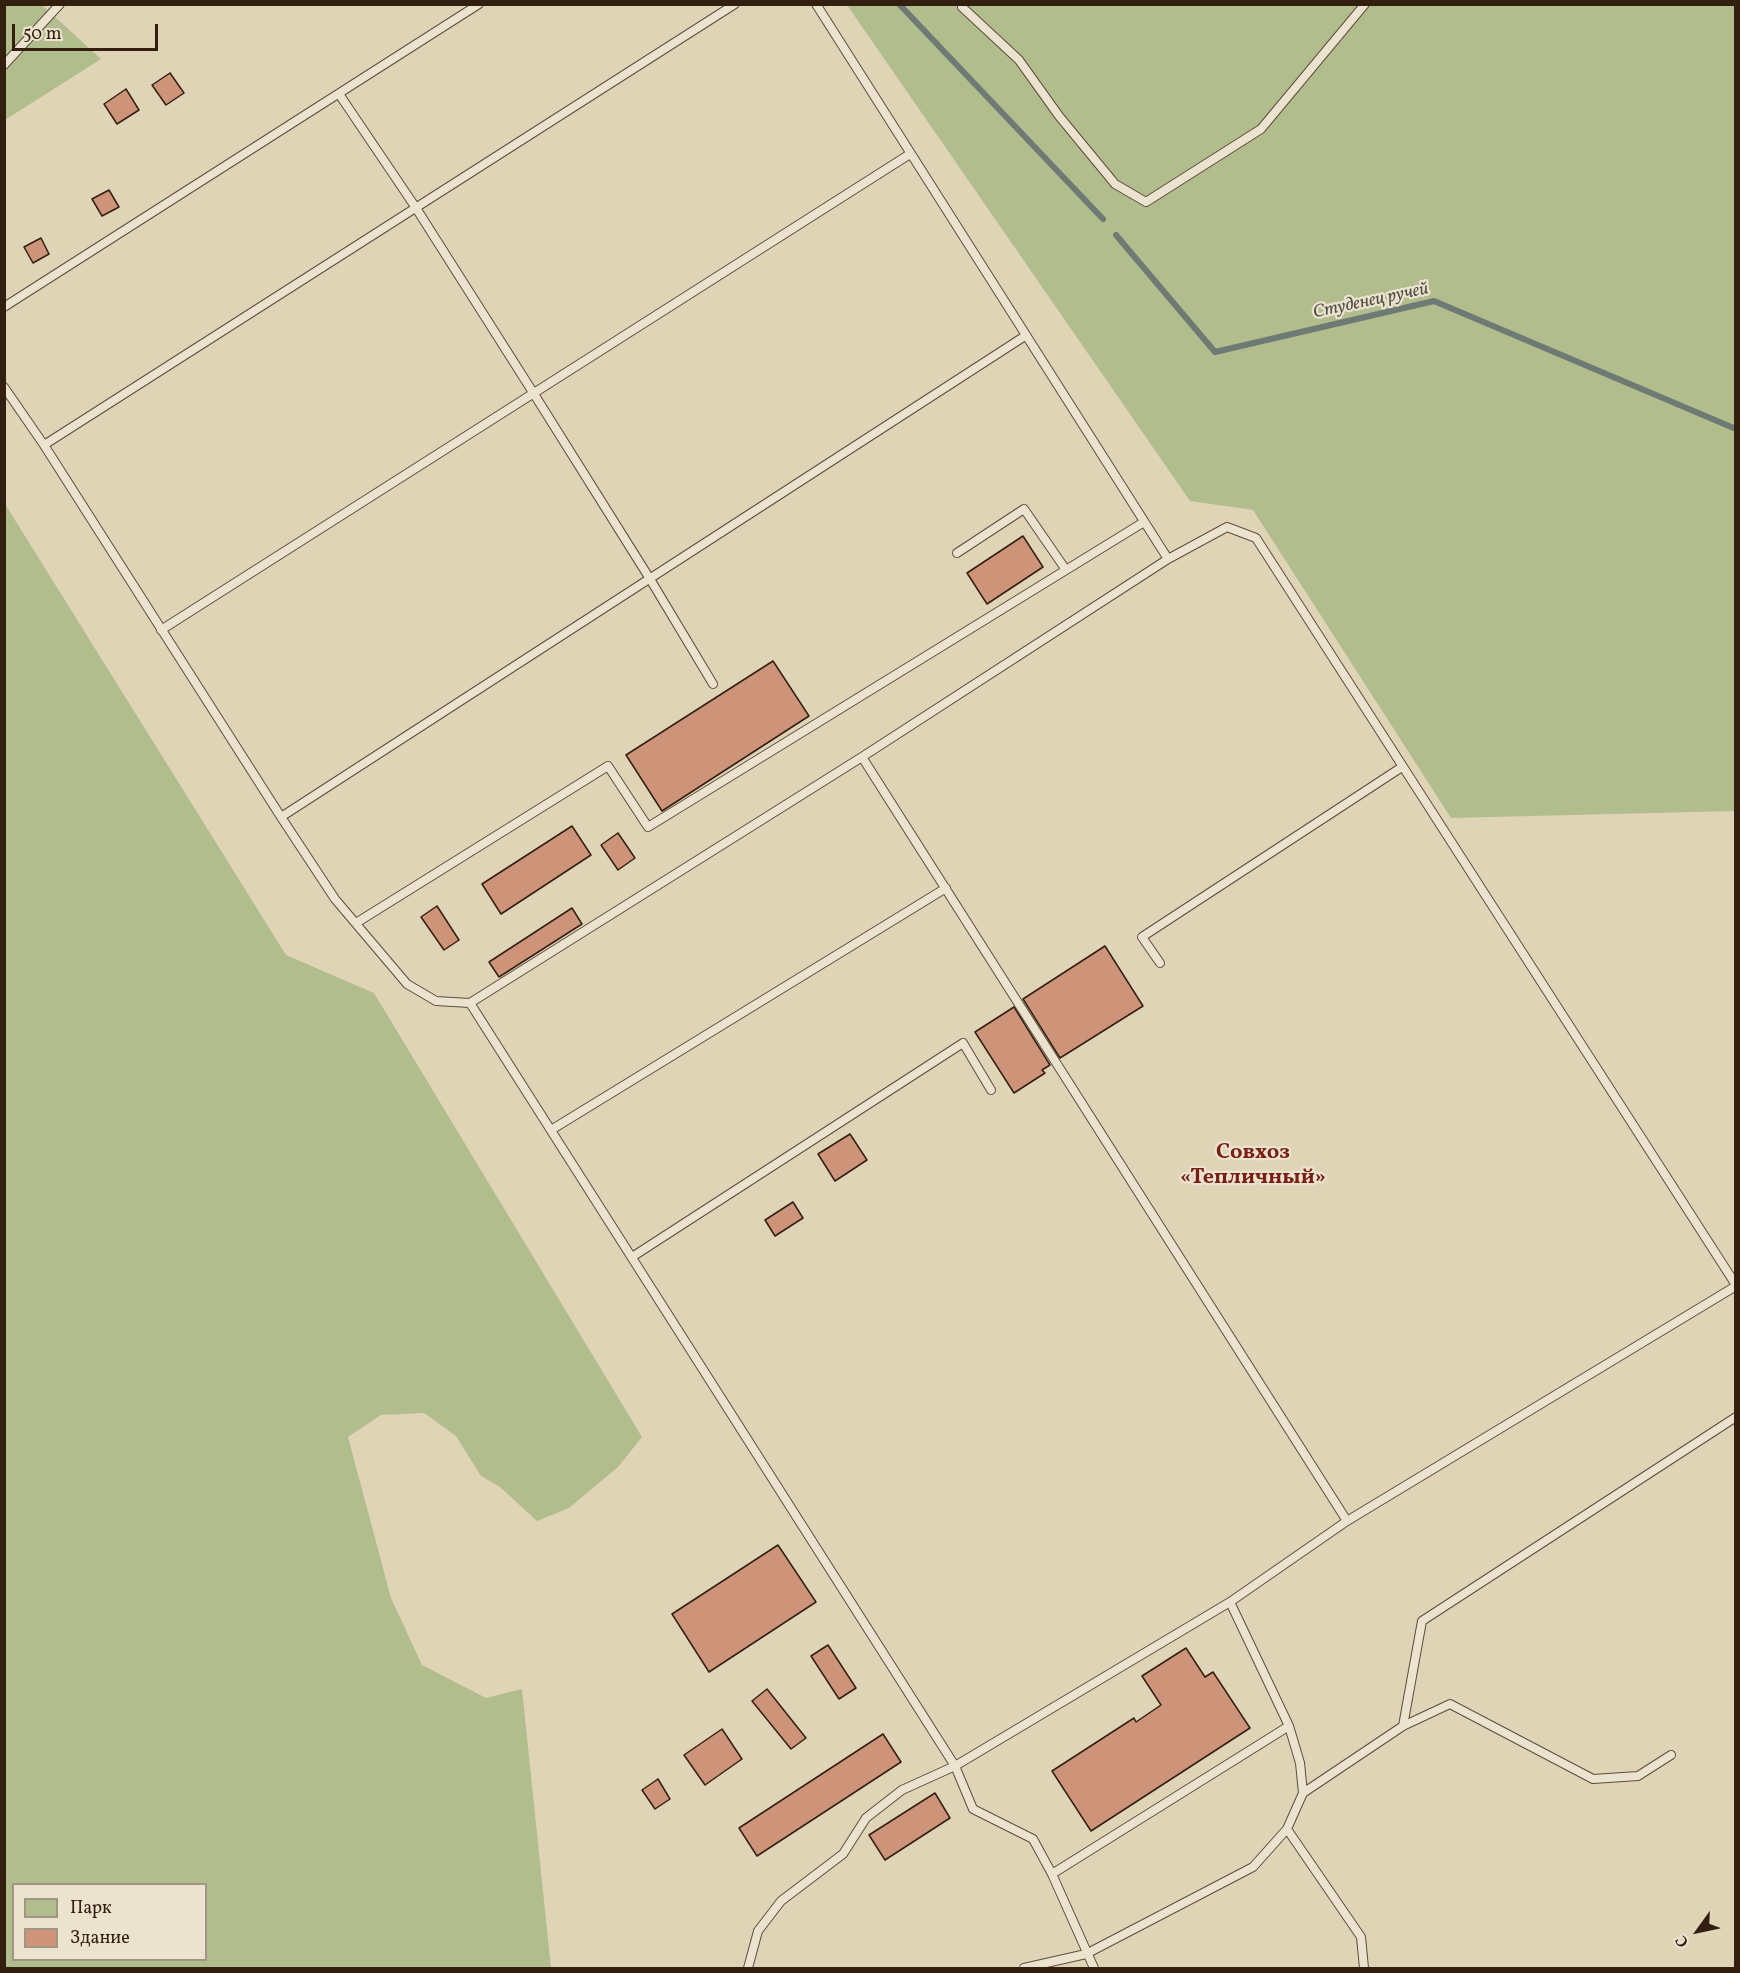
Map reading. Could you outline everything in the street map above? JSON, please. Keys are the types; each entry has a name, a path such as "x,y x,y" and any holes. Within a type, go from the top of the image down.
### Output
{"lane":[{"path":"4,65 60,4"},
{"path":"4,307 479,4"},
{"path":"44,445 735,4"},
{"path":"816,4 909,154 1168,559"},
{"path":"962,7 1020,60 1059,116 1115,184 1146,202 1261,129 1365,4"},
{"path":"339,94 416,208 534,394 713,684"},
{"path":"161,630 909,154"},
{"path":"281,817 1025,336"},
{"path":"4,387 44,445 335,899 407,984 436,1001 470,1003 862,757 1168,559 1227,527 1256,538 1736,1286 1347,1521 1230,1602 955,1766 902,1790 866,1818 843,1854 781,1901 758,1931 748,1968"},
{"path":"957,553 1024,509 1066,570"},
{"path":"356,923 608,766 648,827 1144,522"},
{"path":"862,757 1347,1521"},
{"path":"1160,963 1142,937 1402,767"},
{"path":"551,1130 946,888"},
{"path":"470,1003 955,1766 973,1809 1033,1839 1052,1874 1094,1968"},
{"path":"632,1257 963,1043 991,1090"},
{"path":"1403,1726 1422,1621 1736,1417"},
{"path":"1023,1968 1086,1954 1253,1867 1287,1829 1303,1793 1300,1763 1289,1726 1230,1602"},
{"path":"1303,1793 1403,1726 1450,1704 1593,1779 1638,1776 1671,1755"},
{"path":"1052,1874 1289,1726"},
{"path":"1287,1829 1361,1937 1364,1968"}],"green space":[{"path":"5,5 42,5 101,59 5,120"},
{"path":"847,5 1735,5 1735,811 1451,818 1253,510 1190,501"},
{"path":"5,504 286,955 374,993 642,1437 618,1467 569,1508 537,1521 500,1487 481,1476 456,1436 424,1413 381,1415 348,1437 391,1598 422,1665 486,1698 522,1689 551,1968 5,1968"}],"building":[{"path":"170,73 184,93 166,105 152,85"},
{"path":"126,89 139,110 117,124 104,104"},
{"path":"109,190 119,207 102,216 92,199"},
{"path":"41,238 49,254 33,263 24,247"},
{"path":"1023,536 1043,567 987,604 967,573"},
{"path":"773,661 809,716 662,811 626,755"},
{"path":"572,826 591,855 501,914 482,884"},
{"path":"618,833 635,858 618,870 601,845"},
{"path":"437,906 459,940 444,950 421,917"},
{"path":"572,908 582,924 499,977 489,962"},
{"path":"1105,946 1143,1006 1060,1058 1023,999"},
{"path":"1014,1007 1050,1065 1042,1070 1045,1073 1014,1093 975,1032"},
{"path":"850,1134 867,1160 835,1181 818,1154"},
{"path":"793,1202 803,1218 775,1236 765,1220"},
{"path":"778,1545 816,1602 709,1672 672,1614"},
{"path":"828,1645 856,1688 839,1699 811,1656"},
{"path":"1186,1648 1205,1677 1213,1672 1250,1728 1091,1831 1052,1771 1134,1718 1136,1722 1161,1705 1142,1676"},
{"path":"767,1689 806,1738 791,1749 752,1701"},
{"path":"722,1729 742,1759 705,1785 684,1755"},
{"path":"883,1734 901,1762 757,1856 739,1828"},
{"path":"658,1779 670,1799 655,1809 642,1790"},
{"path":"935,1793 950,1818 885,1860 869,1835"}],"waterway":[{"name":"Студенец ручей","path":"899,4 1103,219"},
{"name":"Студенец ручей","path":"1116,235 1215,352 1434,301 1736,429"}],"district":[{"name":"Совхоз «Тепличный»","path":"1253,1166"}]}
